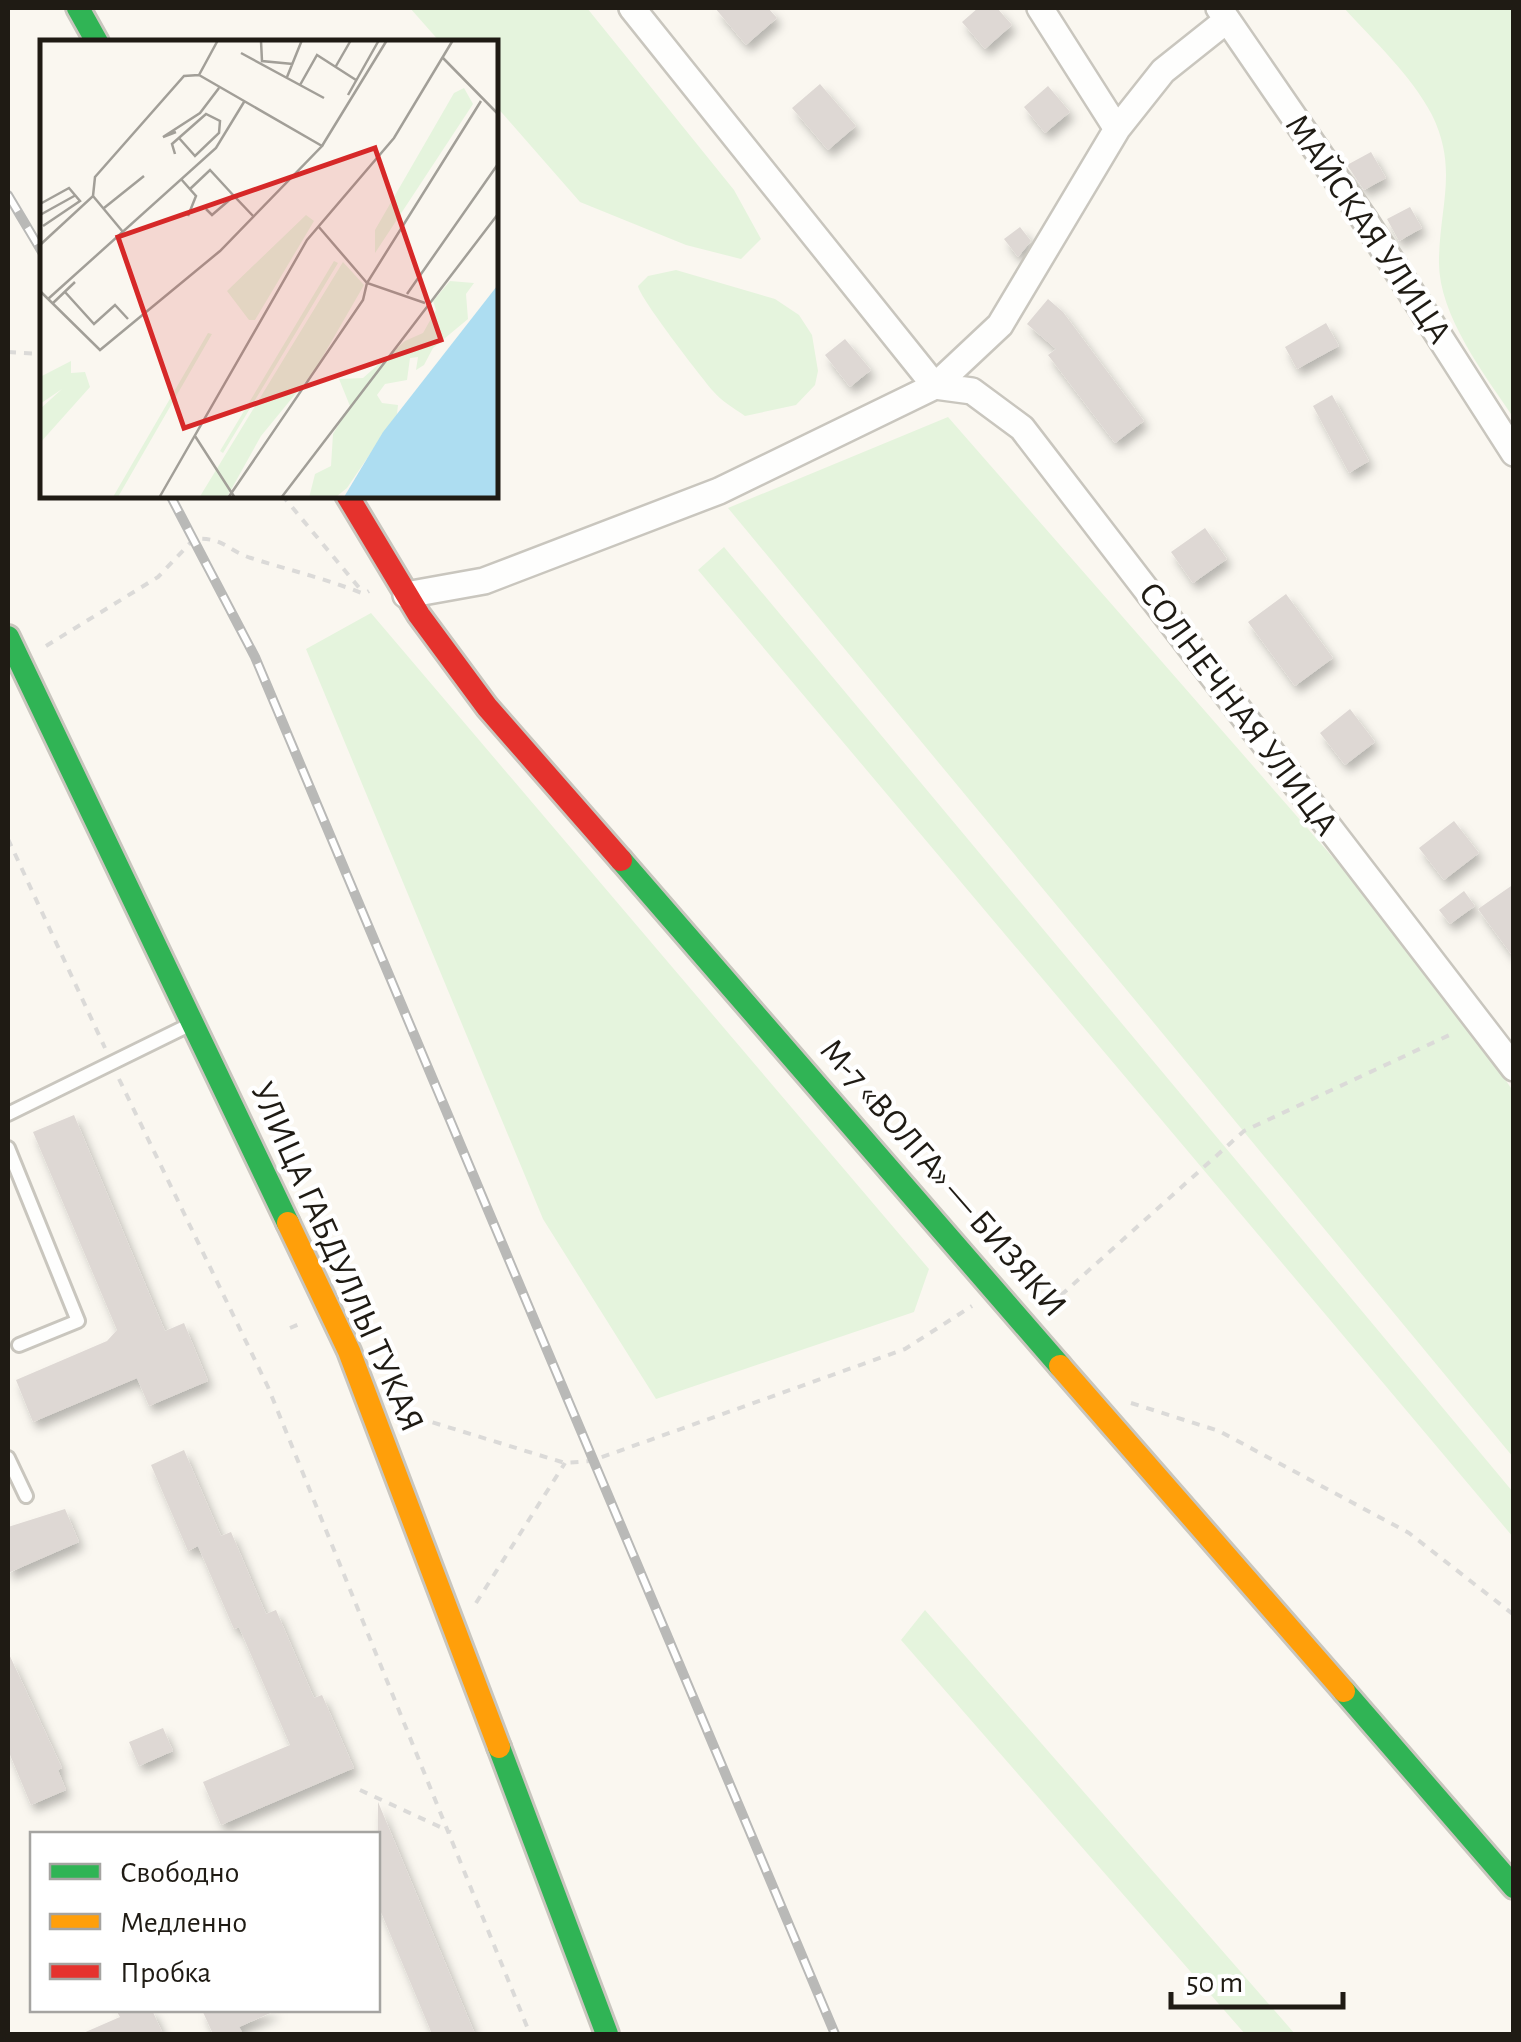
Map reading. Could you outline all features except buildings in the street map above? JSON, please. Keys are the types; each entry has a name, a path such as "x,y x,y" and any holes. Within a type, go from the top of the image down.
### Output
{"main road":[{"path":"78,8 96,40"},
{"name":"М-7 «ВОЛГА» — БИЗЯКИ","path":"349,498 400,585 487,707 1514,1887"},
{"name":"УЛИЦА ГАБДУЛЛЫ ТУКАЯ","path":"8,637 349,1352 607,2034"}],"street":[{"path":"632,8 935,386"},
{"path":"1040,8 1117,130"},
{"path":"400,585 484,581 719,492 935,386 1000,325 1117,130 1163,72 1223,14"},
{"name":"МАЙСКАЯ УЛИЦА","path":"1223,14 1366,222 1514,453"},
{"name":"СОЛНЕЧНАЯ УЛИЦА","path":"935,386 972,391 1022,428 1514,1068"}],"lane":[{"path":"8,1114 192,1024"},
{"path":"8,1148 78,1321 19,1345"},
{"path":"8,1458 26,1496"}],"path":[{"path":"8,352 40,354"},
{"path":"284,498 364,594"},
{"path":"21,665 66,631 158,577 194,539 215,538 246,557 318,576 364,594 400,585"},
{"path":"8,839 268,1387 530,2034"},
{"path":"1026,1327 1244,1131 1478,1022"},
{"path":"368,1402 565,1464 591,1461 905,1349 995,1291"},
{"path":"1079,1387 1219,1431 1409,1533 1514,1615"},
{"path":"456,1634 565,1464"},
{"path":"360,1790 450,1832"}],"green space":[{"path":"410,8 587,8 734,190 761,239 741,259 686,245 580,202 498,108 498,40 438,40"},
{"path":"1344,8 1513,8 1513,417 1464,342 1440,280 1446,170 1440,134 1403,72"},
{"path":"676,270 775,299 799,315 812,335 818,371 815,385 796,405 745,416 713,391 638,286 648,276"},
{"path":"948,417 1427,965 1513,1091 1513,1457 728,508"},
{"path":"724,547 1513,1492 1513,1537 698,570"},
{"path":"371,613 929,1269 914,1312 656,1399 543,1219 306,649"},
{"path":"925,1610 1295,2034 1245,2034 901,1640"}],"railway":[{"path":"8,195 40,249"},
{"path":"172,498 255,657 835,2034"}],"traffic: fast":[{"path":"78,8 96,40"},
{"path":"8,637 288,1223"},
{"path":"621,860 1060,1366"},
{"path":"1344,1691 1514,1887"},
{"path":"499,1747 607,2034"}],"traffic: slow":[{"path":"288,1223 349,1351 499,1747"},
{"path":"1060,1366 1344,1691"}],"traffic: jam":[{"path":"349,498 419,615 487,707 621,860"}]}
